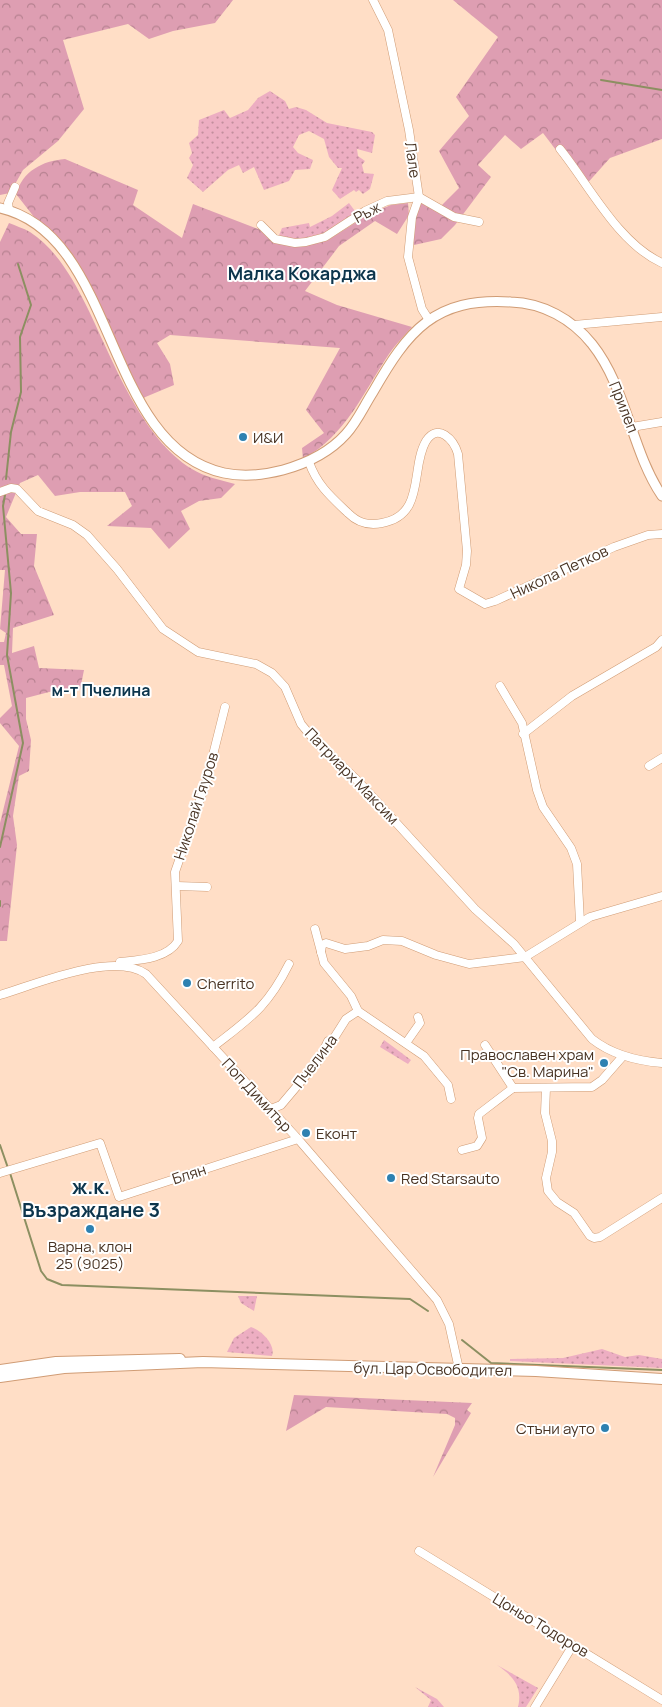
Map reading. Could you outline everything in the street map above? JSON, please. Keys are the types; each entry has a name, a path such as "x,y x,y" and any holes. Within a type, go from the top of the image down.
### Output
{"main road":[{"name":"бул. Цар Освободител","path":"0,1370 56,1362 148,1358 203,1362 459,1369 662,1379"},
{"name":"бул. Цар Освободител","path":"0,1378 64,1368 203,1362"}],"street":[{"name":"Лале","path":"373,0 385,23 392,46 409,130 419,197 412,218 408,257 422,308 429,320"},
{"path":"560,149 613,221 643,250 662,263"},
{"path":"5,209 15,187"},
{"path":"419,197 454,217 479,222"},
{"name":"Ръж","path":"261,225 274,239 295,243 306,242 326,237 365,211 387,201 419,197"},
{"name":"Прилеп","path":"5,209 23,215 42,228 61,246 79,276 155,427 179,450 209,467 224,473 247,475 272,473 309,462 327,451 346,434 397,351 413,332 445,311 467,305 509,301 532,303 574,325 592,343 605,364 652,478 662,496"},
{"path":"574,325 662,317"},
{"path":"632,427 662,422"},
{"name":"Никола Петков","path":"309,462 325,492 356,521 371,525 382,524 390,522 408,506 416,489 427,440 434,434 442,434 450,438 455,444 458,454 467,551 466,564 459,589 485,604 614,547 648,535 662,534"},
{"name":"Патриарх Максим","path":"0,492 13,488 38,511 73,525 93,541 163,629 198,652 256,664 272,673 285,687 301,724 311,736 359,782 450,882 503,933 592,1039 623,1056 662,1063"},
{"path":"523,734 572,696 656,647 662,640"},
{"path":"500,686 517,714 543,807 571,848 577,864 580,922"},
{"name":"Николай Гяуров","path":"99,966 144,959 168,952 174,948 179,933 175,872 206,783 225,707"},
{"path":"649,766 662,758"},
{"path":"177,886 207,887"},
{"path":"321,952 322,945 326,943 345,949 368,946 383,940 402,941 436,955 469,964 525,958 566,934 580,922 590,917 662,896"},
{"path":"315,929 324,963 351,996 358,1012 424,1056 448,1085 451,1099"},
{"path":"213,1048 259,1011 272,997 289,964"},
{"name":"Поп Димитър","path":"0,994 99,966 121,965 137,968 146,974 298,1138 440,1304 449,1324 459,1369"},
{"name":"Пчелина","path":"271,1109 281,1104 318,1060 328,1041 334,1038 339,1027 348,1017 358,1012"},
{"path":"406,1044 420,1023 418,1017"},
{"path":"485,1044 513,1088"},
{"path":"462,1150 477,1146 482,1138 478,1122 479,1114 513,1088 592,1087 602,1080 623,1056"},
{"path":"546,1088 545,1113 552,1141 546,1186 552,1198 574,1212 590,1236 594,1238 600,1236 662,1198"},
{"name":"Блян","path":"2,1172 100,1143 119,1197 298,1138"},
{"name":"Цоньо Тодоров","path":"419,1551 662,1700"},
{"path":"534,1707 574,1645"}],"shaded area":[{"path":"270,91 285,101 289,109 296,107 306,110 327,123 372,132 375,135 372,153 357,149 358,156 365,161 362,165 364,173 374,174 370,189 363,194 359,190 356,192 354,190 340,199 332,190 342,168 338,168 329,157 324,139 309,131 299,135 293,147 298,153 313,160 310,169 295,170 289,181 264,190 254,167 243,173 239,165 228,170 203,192 187,178 193,165 189,158 192,153 189,143 198,135 199,120 224,110 230,118 248,110 258,98"},
{"path":"349,203 358,215 339,227 306,242 277,240 282,228 309,223 310,227 332,216"},
{"path":"384,1040 411,1060 408,1064 380,1047"},
{"path":"238,1296 257,1296 254,1311 241,1303"},
{"path":"251,1327 259,1331 270,1342 273,1351 272,1356 227,1352 234,1338"},
{"path":"602,1349 625,1357 639,1355 662,1359 662,1368 510,1361 510,1359 563,1358"},
{"path":"497,1665 538,1688 526,1707 518,1707 518,1688 508,1673"},
{"path":"415,1687 437,1699 444,1707 428,1707 431,1700"}],"green space":[{"path":"0,0 233,0 215,23 173,31 149,39 128,24 63,40 84,109 58,141 23,170 10,193 0,195"},
{"path":"453,0 662,0 662,139 610,158 584,187 543,133 521,149 505,135 478,165 491,177 455,225 441,239 414,245 414,220 422,201 437,210 459,188 439,151 469,116 456,97 498,37"},
{"path":"65,159 138,190 133,205 182,238 193,204 266,232 273,242 294,246 328,240 369,214 391,205 408,203 409,215 397,234 375,221 339,246 305,291 337,305 412,327 391,351 342,426 318,449 303,459 302,448 324,433 306,410 340,348 170,335 157,343 170,364 174,385 143,398 69,251 51,232 38,222 16,194 23,179 34,169 49,162"},
{"path":"9,223 40,239 56,256 70,276 82,296 130,396 158,438 174,455 197,472 235,484 221,498 199,501 181,511 190,529 169,549 151,528 107,526 132,506 125,492 80,492 55,496 38,475 20,483 6,517 21,534 37,534 34,566 54,615 13,628 12,653 34,646 39,668 84,670 80,690 53,691 26,698 26,719 31,740 29,771 19,776 13,816 17,845 7,941 0,941 0,823 19,746 0,723 0,718 12,706 4,665 0,665 0,642 4,642 6,633 0,629 5,570 0,570 0,242"},
{"path":"294,1395 472,1403 467,1410 471,1413 433,1477 455,1425 455,1418 447,1414 326,1407 286,1431"}],"waterway":[{"path":"601,80 662,90"},
{"path":"6,479 11,432 21,392 20,337 31,305 18,264"},
{"path":"0,847 23,743 7,655 11,593 3,506 5,495"},
{"path":"0,901 0,906"},
{"path":"0,1145 8,1168"},
{"path":"10,1173 41,1271 47,1279 62,1285 410,1299 428,1311"},
{"path":"462,1340 491,1363 662,1370"}],"place":[{"name":"И&И","path":"243,437"},
{"name":"Cherrito","path":"187,983"},
{"name":"Православен храм \"Св. Марина\"","path":"604,1063"},
{"name":"Еконт","path":"306,1133"},
{"name":"Red Starsauto","path":"391,1178"},
{"name":"Варна, клон 25 (9025)","path":"90,1229"},
{"name":"Стъни ауто","path":"605,1428"}],"district":[{"name":"Малка Кокарджа","path":"302,273"},
{"name":"м-т Пчелина","path":"101,690"},
{"name":"ж.к. Възраждане 3","path":"91,1198"}]}
